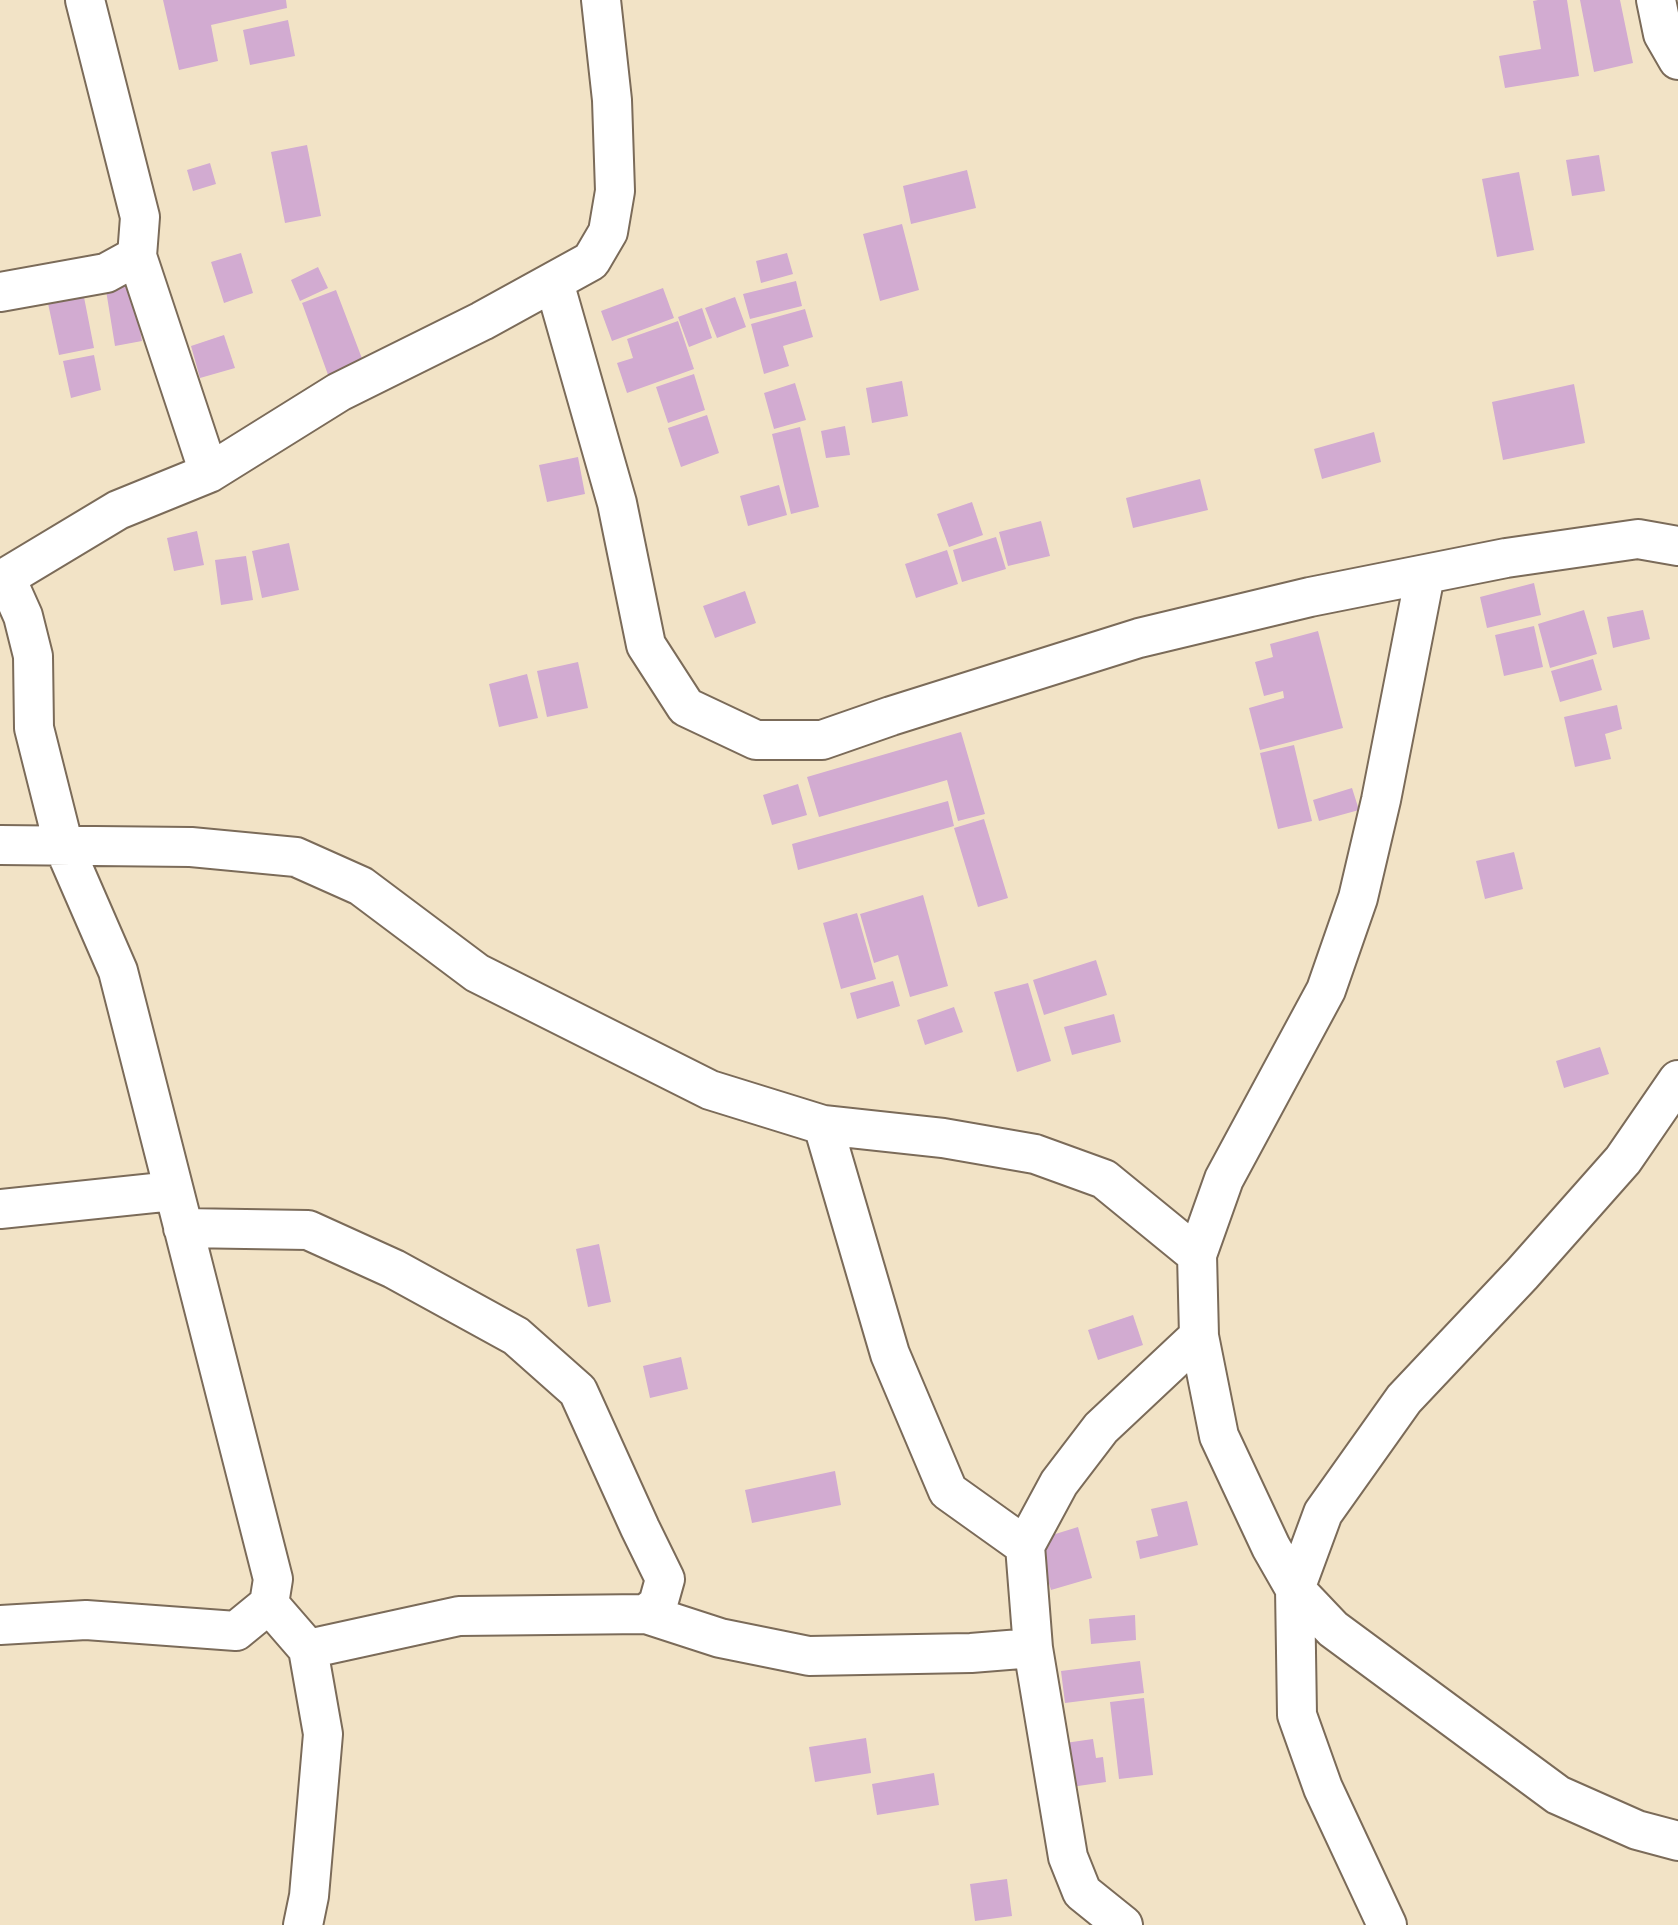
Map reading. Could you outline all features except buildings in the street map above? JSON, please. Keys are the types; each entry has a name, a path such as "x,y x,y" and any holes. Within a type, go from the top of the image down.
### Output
{"street":[{"path":"85,0 140,217 138,256 209,473"},
{"path":"0,1625 86,1620 236,1631 269,1604 273,1579 118,971 64,847 34,728 33,656 23,616 3,580 118,510 209,473 339,393 482,321 591,261 608,232 615,191 612,100 601,0"},
{"path":"1656,0 1662,34 1678,60"},
{"path":"0,292 107,273 138,256"},
{"path":"554,282 618,503 646,645 686,707 756,740 822,740 1139,638 1310,597 1506,558 1638,539 1678,546"},
{"path":"1425,575 1359,898 1326,990 1224,1179 1197,1255 1199,1336 1219,1436 1271,1547 1295,1589 1333,1629 1558,1795 1637,1830 1678,1841"},
{"path":"0,845 191,847 296,857 361,886 477,973 710,1090 823,1125 943,1138 1035,1154 1104,1179 1197,1255"},
{"path":"1387,1925 1323,1788 1297,1715 1295,1589 1323,1513 1404,1399 1522,1274 1623,1160 1678,1080"},
{"path":"823,1125 890,1354 948,1491 1025,1546"},
{"path":"0,1209 173,1191"},
{"path":"183,1228 308,1230 394,1269 516,1336 579,1391 665,1580 658,1604 646,1614"},
{"path":"1123,1925 1079,1908 1033,1648 1025,1546 1059,1483 1101,1428 1199,1336"},
{"path":"269,1604 308,1649 323,1734 309,1896 303,1925"},
{"path":"308,1649 459,1616 646,1614 720,1638 809,1656 971,1653 1033,1648"}]}
